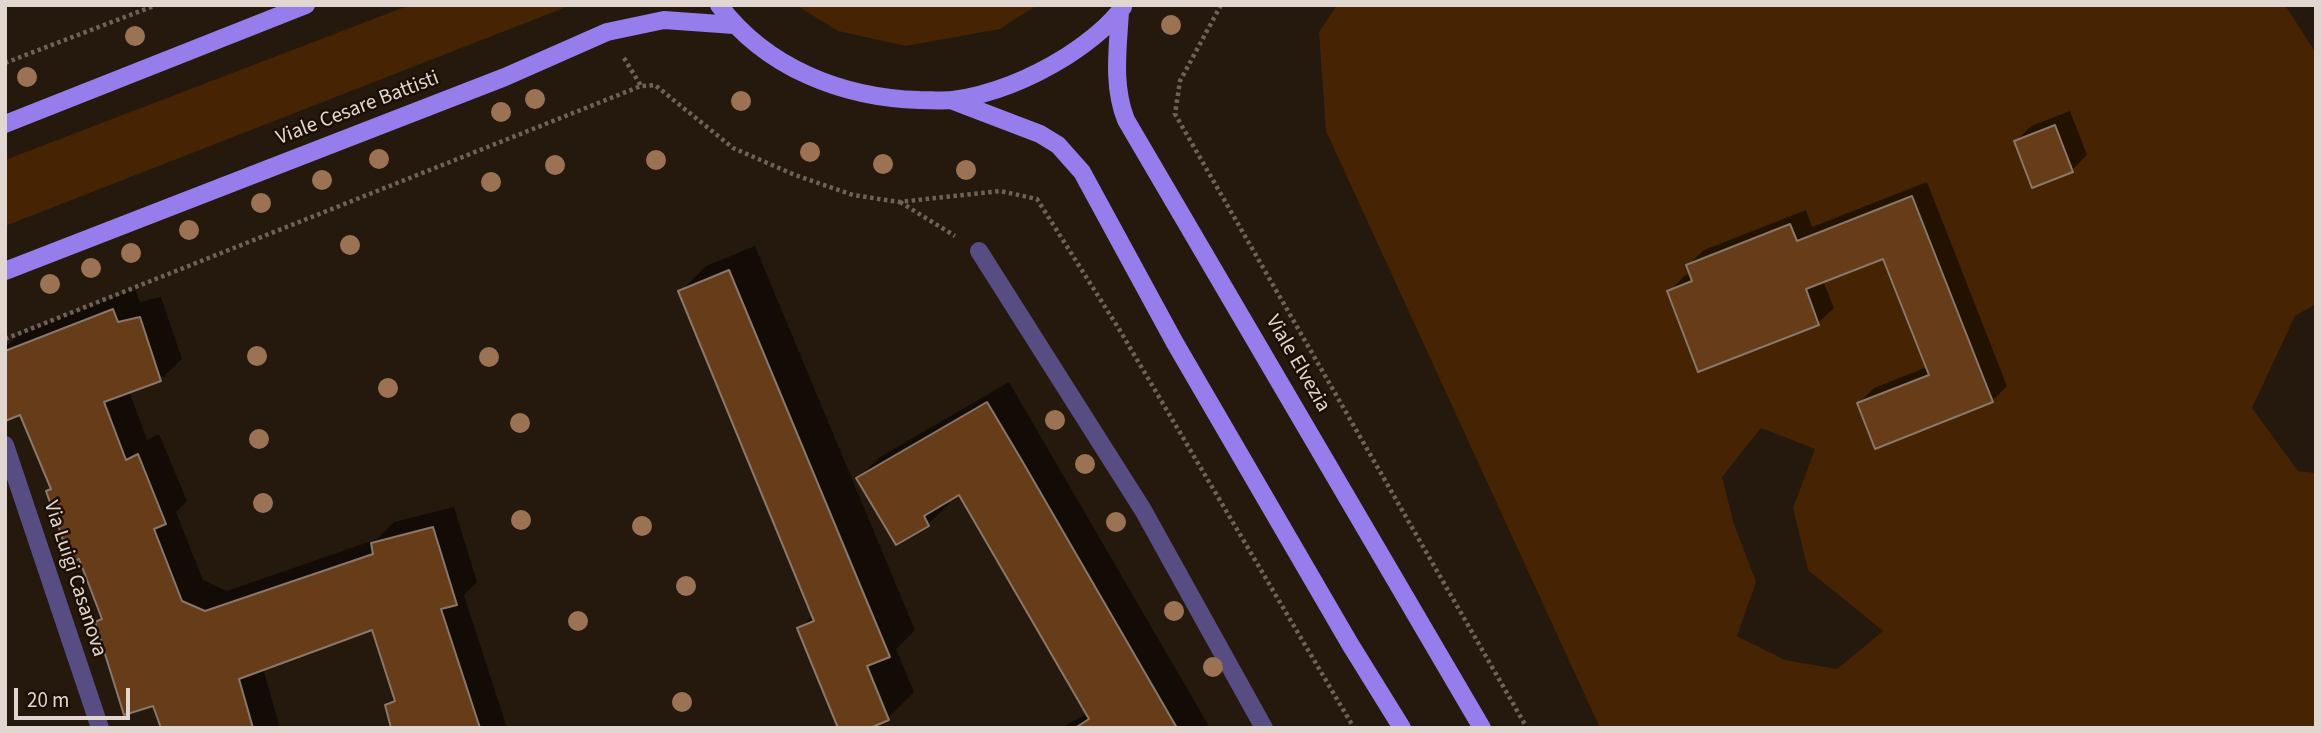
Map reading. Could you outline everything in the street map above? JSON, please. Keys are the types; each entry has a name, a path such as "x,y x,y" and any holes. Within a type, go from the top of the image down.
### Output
{"main road":[{"path":"5,124 306,5"},
{"path":"719,5 734,25 775,58 823,83 886,99 951,100 998,90 1043,71 1084,45 1122,8"},
{"name":"Viale Elvezia","path":"1122,8 1117,76 1126,120 1482,728"},
{"name":"Viale Cesare Battisti","path":"5,271 505,77 607,32 664,20 734,25"},
{"path":"951,100 1040,134 1058,145 1082,172 1175,343 1350,644 1402,728"}],"street":[{"path":"979,251 1143,510 1264,728"},
{"name":"Via Luigi Casanova","path":"5,445 100,728"}],"path":[{"path":"5,63 156,5"},
{"path":"1221,5 1180,81 1175,114 1527,728"},
{"path":"5,339 641,86 655,85 733,148 795,175 853,195 899,202 1000,191 1037,199 1119,329 1354,728"},
{"path":"899,202 979,251"}],"shaded area":[{"path":"410,5 569,6 5,226 5,160"},
{"path":"796,5 1037,5 1000,29 906,46 838,31"},
{"path":"1337,5 2285,5 2316,53 2316,304 2295,316 2252,408 2298,471 2316,473 2316,728 1600,728 1326,131 1319,32","holes":["2054,126 2072,172 2032,188 2014,141","1911,196 1993,402 1875,449 1857,403 1929,375 1883,259 1806,289 1819,325 1698,371 1667,291 1692,281 1687,265 1790,224 1797,241","1761,428 1815,449 1793,508 1808,570 1883,631 1837,669 1785,660 1737,636 1756,582 1734,524 1722,477"]}],"building":[{"path":"2055,125 2073,172 2032,188 2014,141"},
{"path":"1912,196 1993,402 1875,449 1857,403 1929,375 1883,259 1806,289 1819,325 1698,372 1667,291 1692,281 1686,265 1790,224 1797,241"},
{"path":"729,270 890,657 867,666 889,720 870,728 838,728 797,628 814,621 678,291"},
{"path":"113,309 118,322 140,317 161,381 104,402 126,460 138,454 166,524 154,529 182,601 205,611 373,554 371,543 433,527 457,605 441,609 480,728 391,728 385,705 395,701 372,630 239,679 253,728 161,728 153,706 124,715 95,622 102,619 79,559 71,563 46,491 51,489 20,415 5,421 5,351"},
{"path":"987,402 1177,728 1075,728 1089,719 959,495 924,516 929,526 896,545 856,478"}]}
